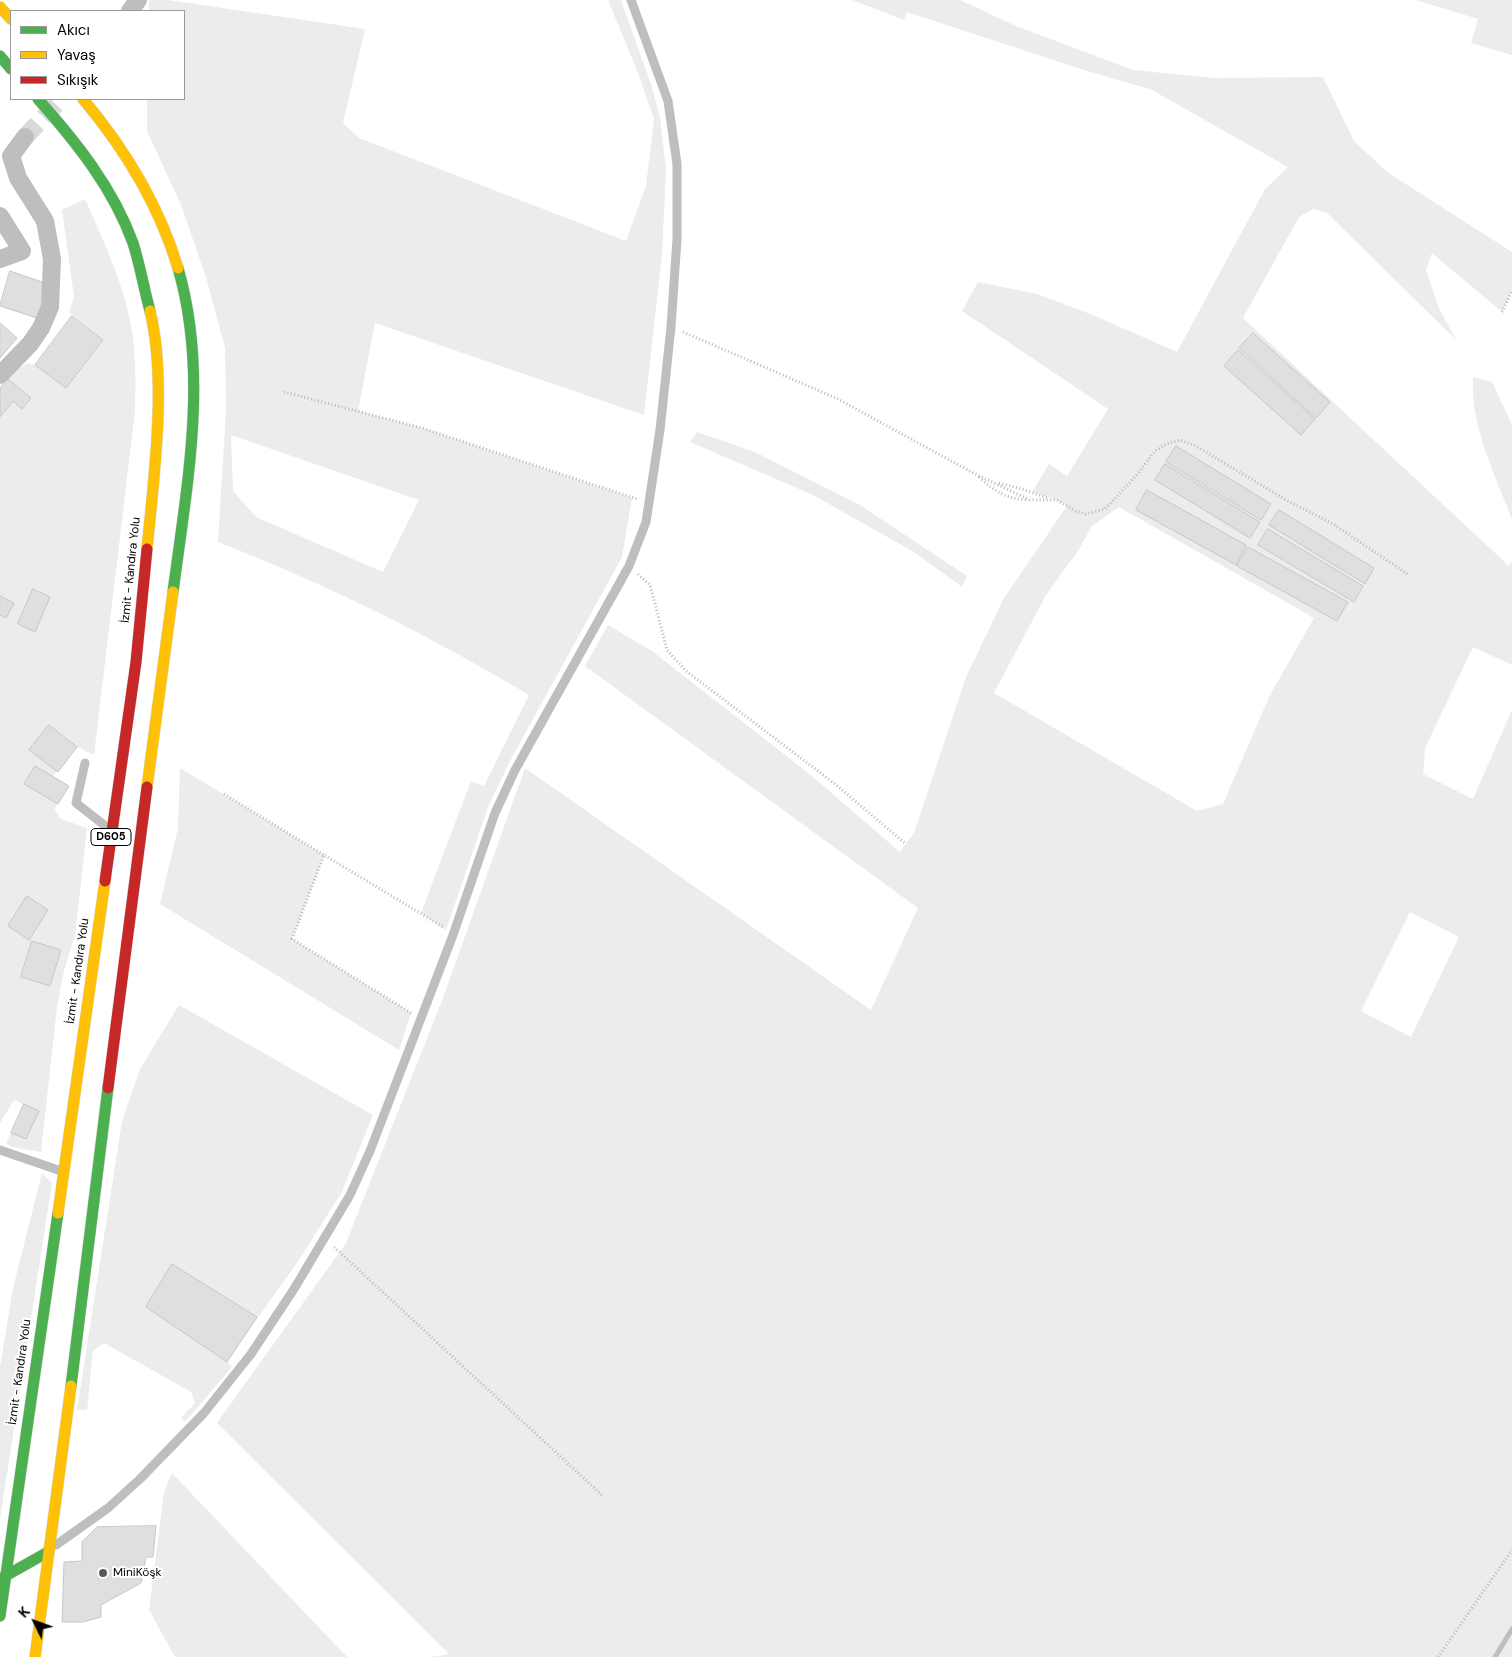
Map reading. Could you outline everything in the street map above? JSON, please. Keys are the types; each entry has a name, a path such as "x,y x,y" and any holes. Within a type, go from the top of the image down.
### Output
{"main road":[{"path":"0,7 10,18"},
{"path":"0,56 10,68"},
{"name":"İzmit - Kandıra Yolu","path":"0,1616 3,1578 136,662 152,496 158,407 154,328 133,244 110,190 70,135 39,100"},
{"path":"35,1653 177,561 194,414 194,358 188,305 172,250 152,203 129,161 101,119 84,100"},
{"path":"3,1578 48,1552"}],"street":[{"path":"0,375 30,344 41,328 50,307 52,258 45,221 18,178 11,156 25,137"},
{"path":"0,216 22,251 0,258"}],"lane":[{"path":"48,1552 68,1535 108,1508 140,1479 204,1414 251,1354 350,1195 370,1151 453,935 495,813 515,770 629,566 646,522 660,430 671,326 677,239 677,164 668,101 631,0"},
{"path":"85,763 76,803 112,830"},
{"path":"0,1150 63,1172"},
{"path":"35,1653 47,1657"}],"path":[{"path":"1502,312 1512,291"},
{"path":"671,326 836,398 977,475 1030,500"},
{"path":"284,392 422,428 649,503"},
{"path":"977,475 992,490 1011,499 1057,500 1075,511 1086,514 1105,509 1136,476 1155,451 1166,444 1180,440 1333,524 1409,575"},
{"path":"991,482 1022,489 1051,500"},
{"path":"629,566 650,585 666,650 686,671 835,784 906,844"},
{"path":"224,794 453,935"},
{"path":"324,855 292,939 420,1018"},
{"path":"324,1238 603,1496"},
{"path":"1438,1657 1512,1550"}],"shaded area":[{"path":"149,0 168,0 365,29 343,123 359,138 626,241 646,186 654,119 638,73 608,0 621,0 652,87 660,118 666,169 662,256 644,415 375,323 358,411 422,428 632,498 622,557 510,761 488,807 446,930 421,913 471,781 484,786 529,695 415,631 298,575 218,542 226,409 225,348 206,277 181,205 147,131 147,100 185,100 185,10 149,10","holes":["231,435 419,500 383,572 256,517 233,491"]},
{"path":"852,0 960,0 1016,26 1133,70 1214,78 1323,77 1354,141 1387,172 1512,252 1512,291 1502,312 1432,253 1426,270 1438,306 1456,340 1327,213 1313,209 1299,217 1243,318 1509,566 1512,561 1512,665 1473,647 1425,748 1423,774 1473,799 1512,710 1512,1657 430,1657 449,1654 217,1423 346,1243 443,998 525,768 871,1010 918,908 585,666 608,625 652,651 812,776 900,852 914,833 966,677 1004,598 1067,506 1057,500 1032,492 1049,464 1067,476 1108,409 962,311 978,282 1037,294 1093,315 1177,352 1265,189 1288,167 1150,89 1087,71 907,12 904,20","holes":["1119,507 1314,618 1270,695 1223,804 1197,811 994,693 1046,595 1078,551 1092,526","1410,912 1459,937 1411,1037 1361,1011"]},
{"path":"1416,0 1512,0 1512,55 1471,43 1478,19"},
{"path":"85,199 114,268 128,311 135,361 135,411 94,755 77,747 53,776 69,786 54,809 61,819 87,828 75,935 64,971 57,1007 41,1152 11,1147 6,1143 11,1133 26,1139 38,1111 14,1100 0,1123 0,388 17,369 28,363 35,365 66,388 103,340 69,312 74,297 62,210"},
{"path":"1473,377 1492,382 1512,425 1512,519 1491,467 1475,413"},
{"path":"697,432 755,452 860,505 967,576 962,587 914,552 813,495 690,442"},
{"path":"180,768 324,855 292,939 411,1013 399,1050 160,904 178,828"},
{"path":"179,1005 373,1115 342,1192 297,1263 227,1361 232,1367 185,1422 181,1418 195,1403 191,1392 104,1343 93,1351 87,1410 77,1410 122,1121 140,1069"},
{"path":"42,1173 52,1183 0,1519 0,1367 13,1288"},
{"path":"172,1473 347,1657 175,1657 149,1610 164,1492"}],"building":[{"path":"10,271 48,284 37,318 0,306"},
{"path":"72,316 103,340 66,388 35,365"},
{"path":"0,323 17,338 0,358"},
{"path":"1253,333 1330,402 1316,418 1239,348"},
{"path":"1238,350 1315,419 1301,435 1224,366"},
{"path":"8,379 31,398 22,409 13,401 0,417 0,388"},
{"path":"1176,446 1271,504 1261,520 1166,462"},
{"path":"1165,464 1260,522 1250,538 1155,480"},
{"path":"1147,490 1246,545 1236,565 1136,510"},
{"path":"1279,510 1374,568 1365,584 1269,525"},
{"path":"1268,529 1363,586 1354,602 1258,545"},
{"path":"1248,547 1348,602 1337,621 1237,566"},
{"path":"33,589 50,597 35,632 18,624"},
{"path":"0,596 14,603 6,618 0,615"},
{"path":"49,725 77,747 58,772 29,750"},
{"path":"35,766 69,786 58,804 24,784"},
{"path":"27,896 48,910 29,940 8,926"},
{"path":"32,941 61,950 50,986 21,977"},
{"path":"24,1104 39,1111 26,1139 11,1133"},
{"path":"172,1264 257,1317 227,1362 146,1307"},
{"name":"MiniKöşk","path":"156,1526 153,1557 146,1557 141,1583 101,1605 101,1617 83,1622 62,1622 64,1562 82,1561 82,1542 97,1527"}],"waterway":[{"path":"1495,1657 1512,1629"}],"tunnel":[{"path":"25,137 60,100"}],"traffic: fast":[{"path":"0,56 10,68"},
{"path":"39,100 80,149 115,203 133,243 150,311"},
{"path":"173,592 189,470 194,389 187,308 178,268"},
{"path":"71,1386 108,1088"},
{"path":"0,1616 58,1213"},
{"path":"0,1579 48,1552"}],"traffic: slow":[{"path":"0,7 10,18"},
{"path":"84,100 127,158 151,200 178,268"},
{"path":"147,549 158,429 158,367 150,311"},
{"path":"147,787 173,592"},
{"path":"58,1213 105,881"},
{"path":"35,1657 71,1386"}],"traffic: jam":[{"path":"105,881 136,662 147,549"},
{"path":"108,1088 147,787"}],"place":[{"name":"MiniKöşk","path":"103,1573"}]}
